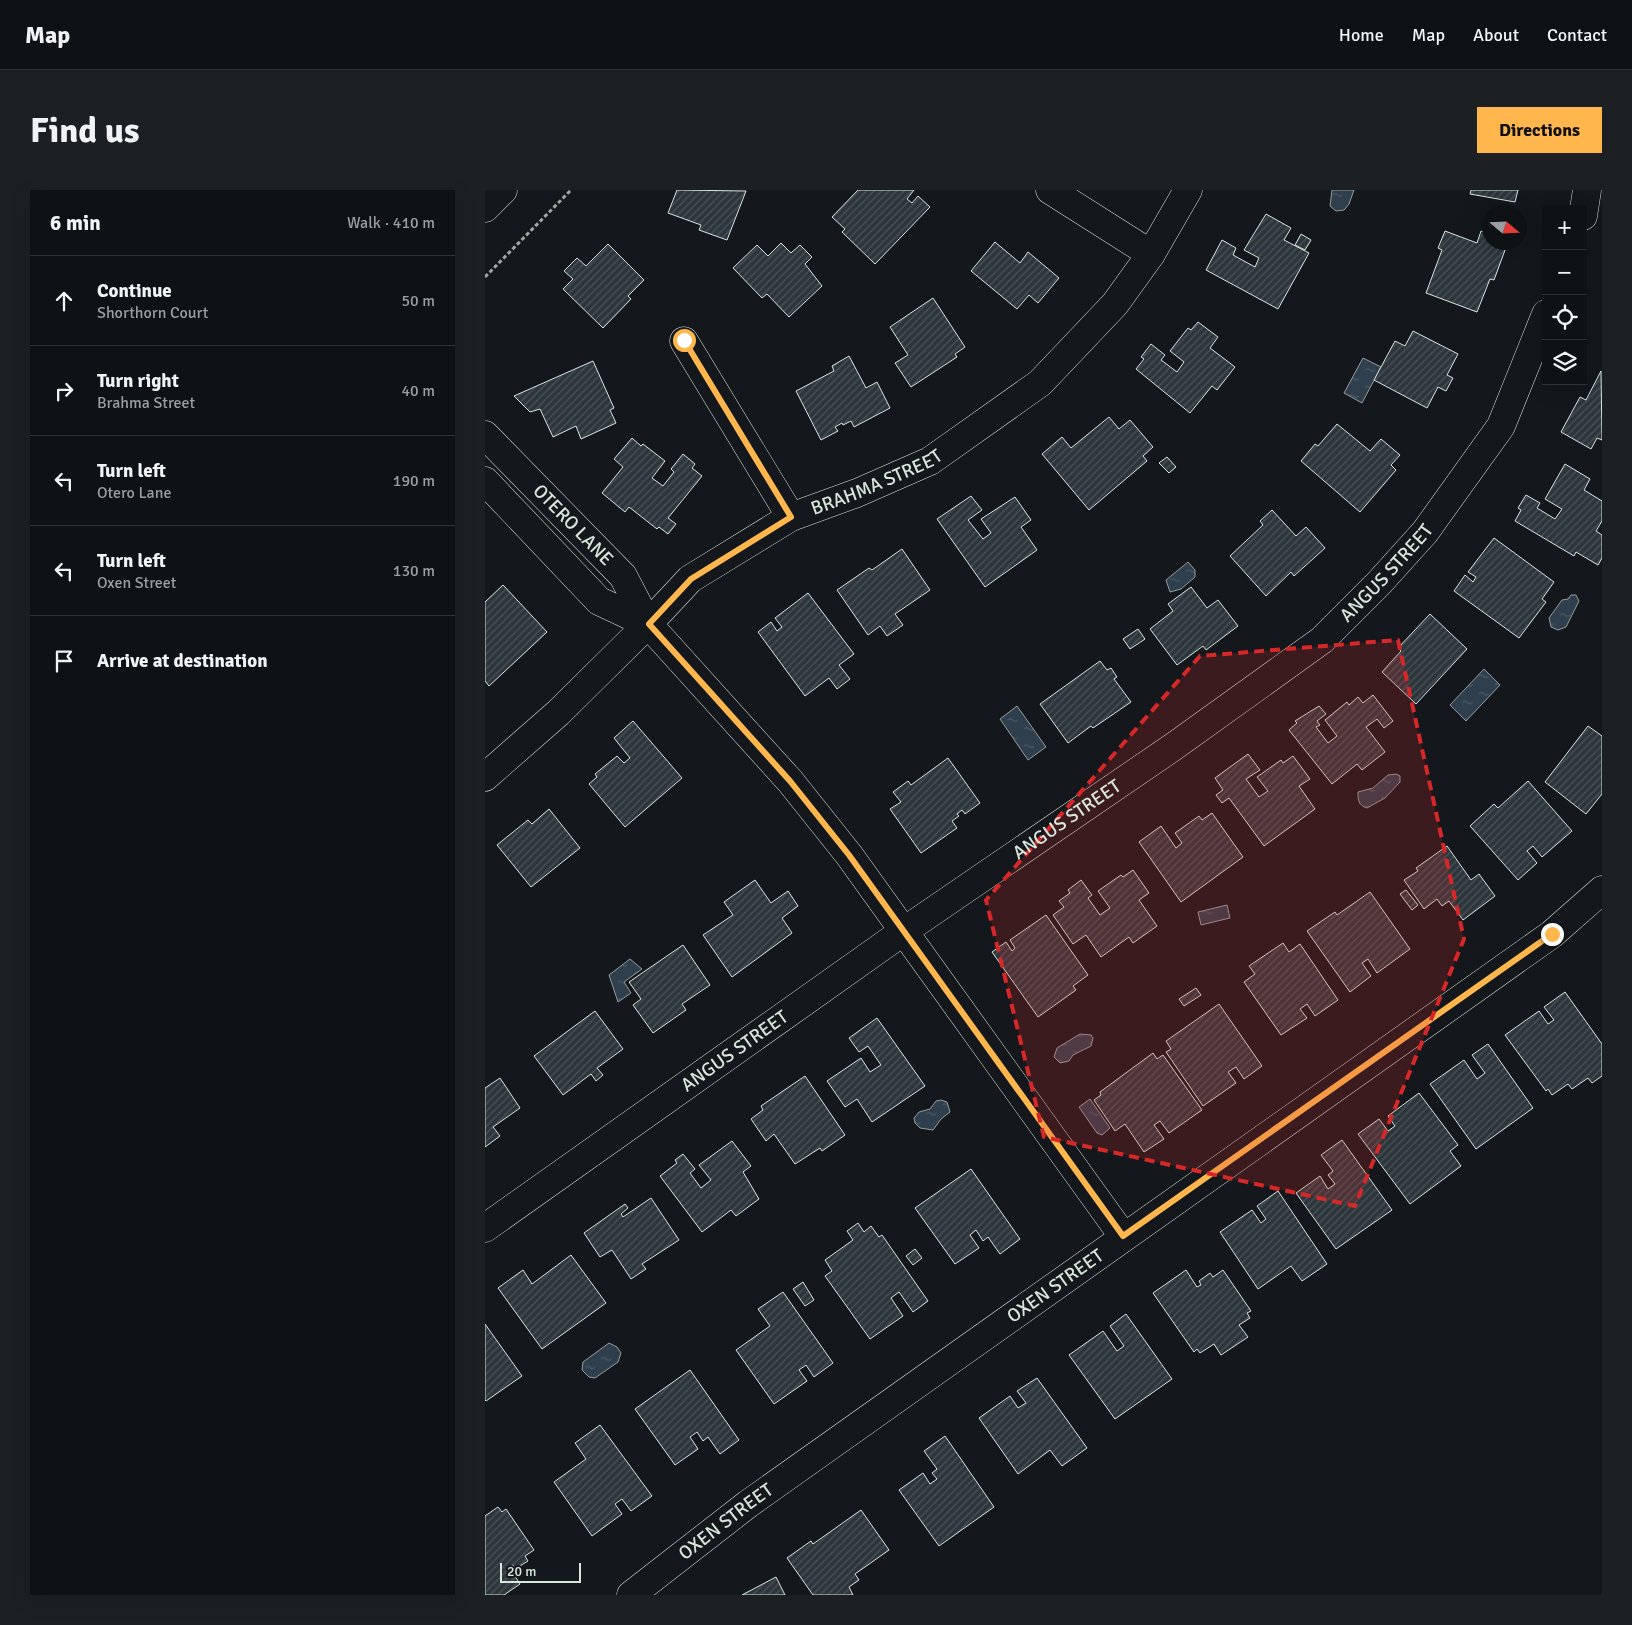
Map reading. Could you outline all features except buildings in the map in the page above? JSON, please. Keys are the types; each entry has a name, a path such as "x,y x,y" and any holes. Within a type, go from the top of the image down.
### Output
{"street":[{"path":"485,208 503,190"},
{"path":"1050,190 1151,254"},
{"name":"BRAHMA STREET","path":"485,777 558,713 649,624 691,579 791,517 857,493 930,461 989,422 1040,383 1115,304 1151,254 1188,190"},
{"path":"1585,205 1587,190"},
{"name":"ANGUS STREET","path":"485,1228 903,931 1173,747 1322,640 1379,583 1425,532 1501,426 1542,324"},
{"path":"684,340 791,517"},
{"name":"OTERO LANE","path":"485,435 623,576 649,624 790,781 849,855 1123,1236"},
{"name":"OTERO LANE","path":"485,481 599,601 649,624"},
{"name":"OXEN STREET","path":"631,1595 748,1504 1123,1236 1552,934 1602,890"}],"path":[{"path":"485,278 571,190"}],"highlighted area":[{"path":"1398,640 1464,939 1355,1206 1044,1137 986,900 1200,656"}],"water":[{"path":"1332,190 1354,190 1349,204 1344,210 1336,211 1330,206"},
{"path":"1363,358 1381,367 1362,403 1344,393"},
{"path":"1188,562 1195,570 1195,577 1181,589 1170,592 1166,580"},
{"path":"1571,595 1576,595 1579,601 1566,627 1558,630 1551,627 1549,618 1562,600 1568,599"},
{"path":"1484,669 1500,685 1466,721 1450,705"},
{"path":"1017,706 1046,747 1028,760 1000,719"},
{"path":"1396,774 1400,776 1400,782 1385,798 1367,808 1360,804 1358,792 1373,788 1388,775"},
{"path":"1227,905 1230,918 1201,925 1198,912"},
{"path":"630,959 642,969 624,982 631,993 618,1002 609,975"},
{"path":"1080,1034 1091,1035 1093,1038 1091,1046 1073,1055 1069,1061 1060,1063 1054,1057 1057,1048"},
{"path":"1090,1099 1110,1128 1102,1135 1097,1133 1079,1107"},
{"path":"936,1101 947,1102 950,1112 941,1119 933,1130 920,1128 915,1123 914,1118 919,1112 930,1109"},
{"path":"609,1343 617,1347 621,1353 618,1362 595,1378 589,1377 582,1370 583,1362"}],"route":[{"path":"684,340 791,517 691,579 649,624 790,781 849,855 1123,1236 1552,934"}]}
